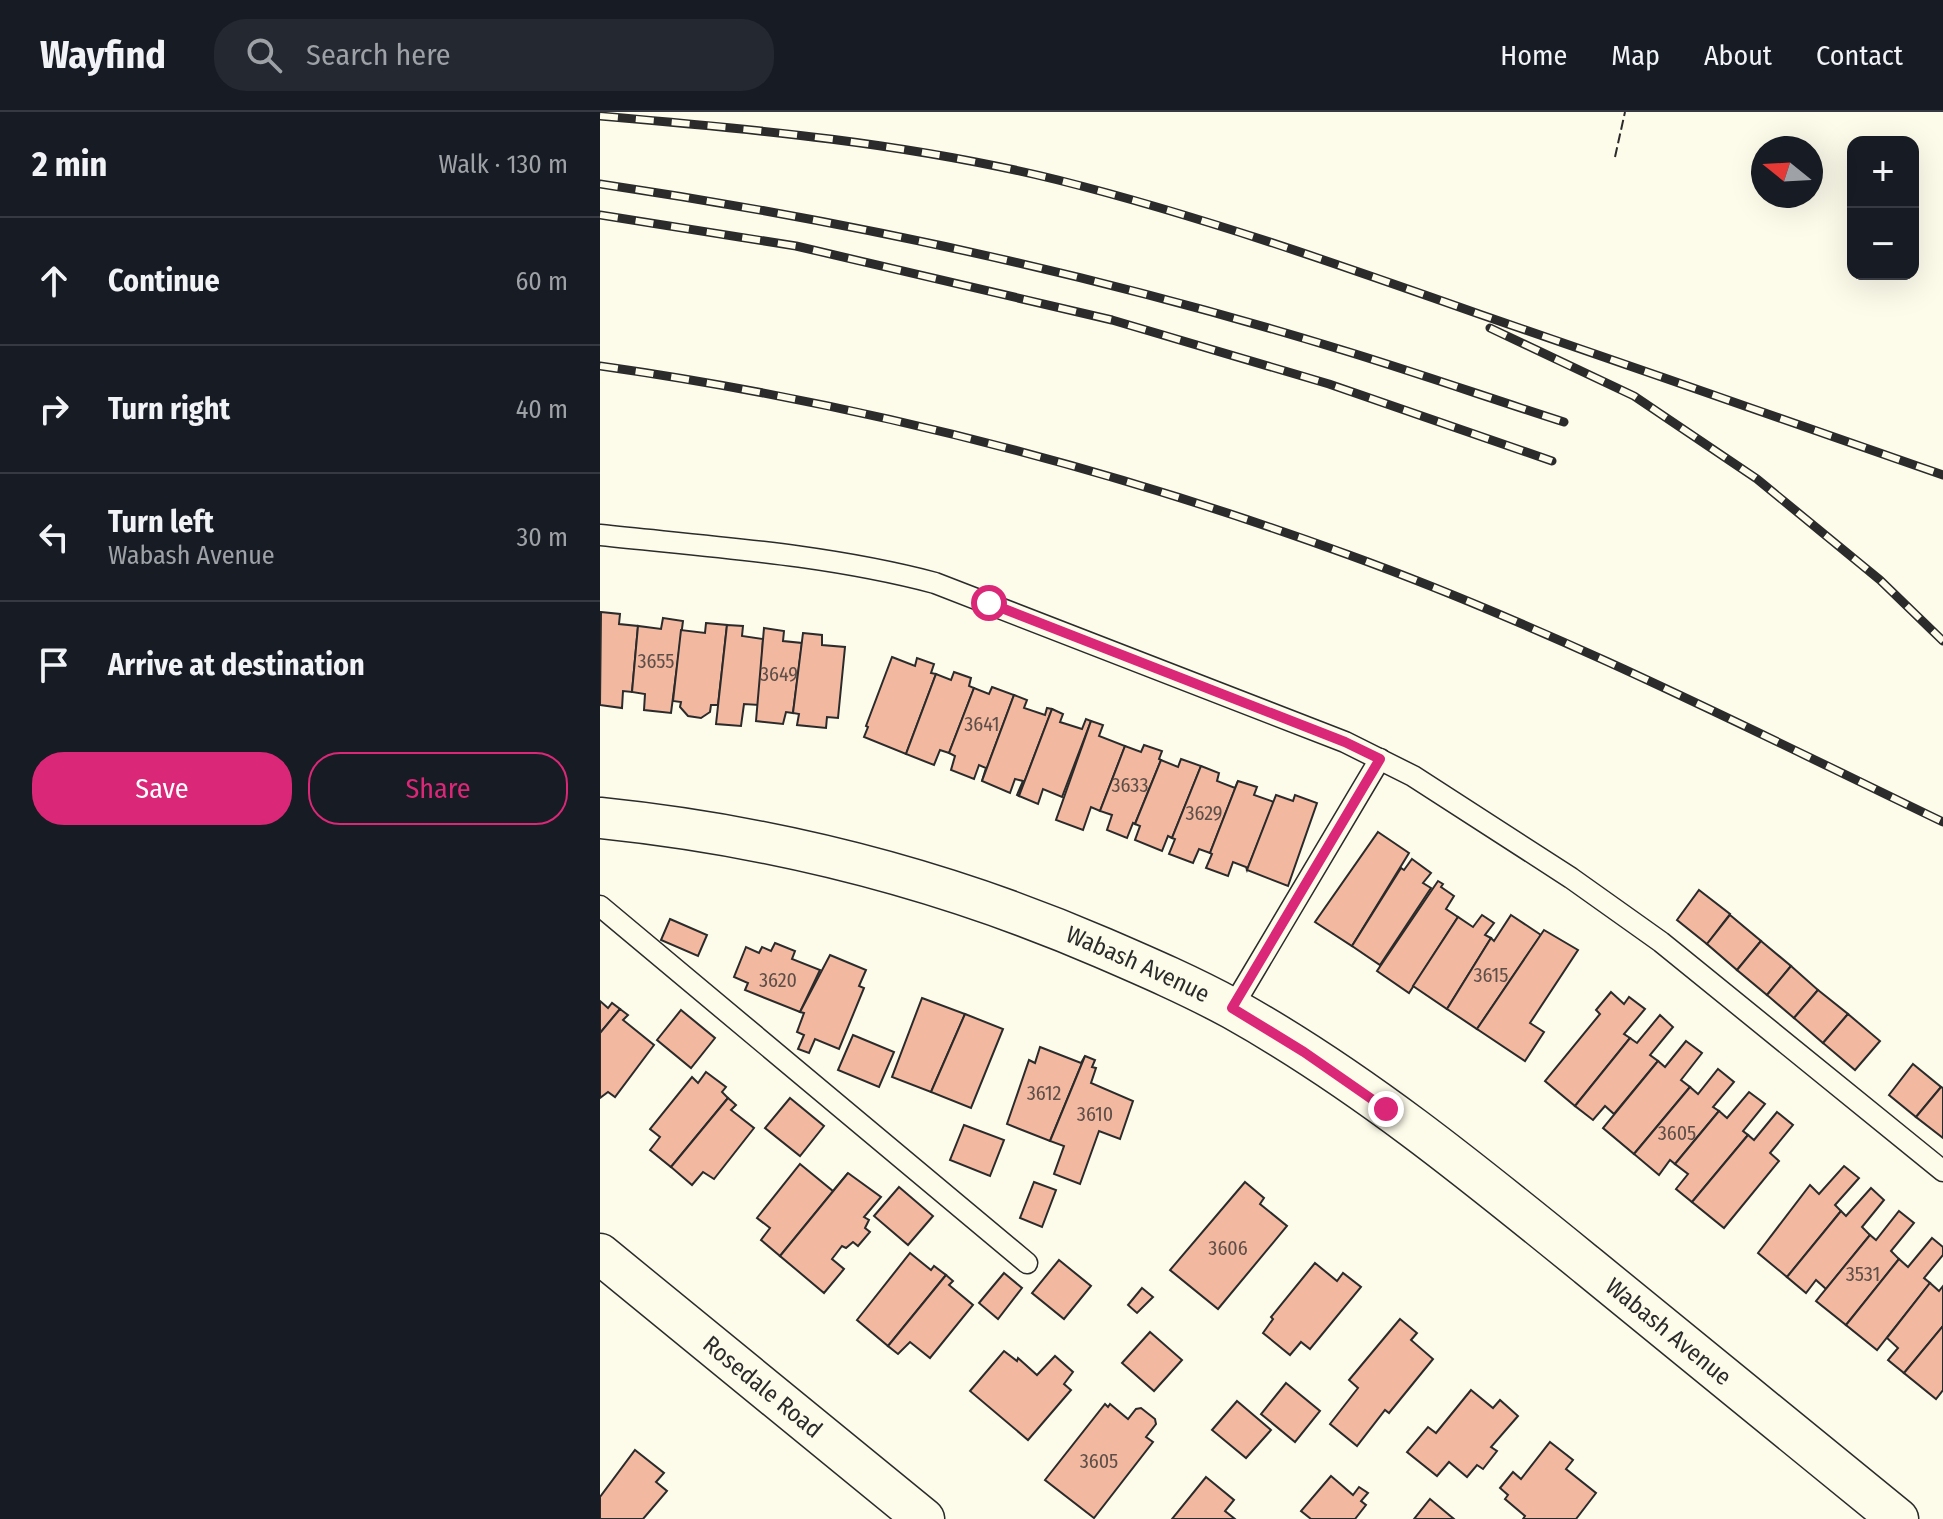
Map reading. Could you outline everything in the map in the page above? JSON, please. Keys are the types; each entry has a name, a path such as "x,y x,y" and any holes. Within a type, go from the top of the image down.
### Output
{"street":[{"name":"Wabash Avenue","path":"600,818 736,835 887,869 973,897 1075,936 1232,1008 1304,1052 1436,1144 1898,1519"},
{"name":"Rosedale Road","path":"600,1254 924,1519"}],"lane":[{"path":"600,535 816,558 877,568 935,583 1345,742 1413,776 1488,823 1661,942 1943,1171"},
{"path":"1232,1008 1380,759"},
{"path":"600,906 1027,1263"}],"building":[{"path":"601,612 620,614 619,624 638,626 632,692 623,691 622,708 600,705"},
{"path":"663,618 683,621 671,713 644,710 645,694 632,692 638,626 661,629"},
{"path":"706,623 727,625 718,705 711,705 710,712 701,718 688,716 680,707 681,702 673,701 681,630 705,633"},
{"path":"727,625 743,626 742,636 763,639 759,705 744,704 741,726 716,724"},
{"path":"764,628 784,631 783,641 802,643 793,713 786,712 783,724 756,721"},
{"path":"803,633 822,635 822,645 845,647 838,718 827,717 826,728 797,725 799,714 793,713"},
{"path":"892,657 915,666 917,658 934,664 931,673 936,674 906,754 864,737"},
{"path":"954,672 971,678 969,686 974,688 949,753 940,750 934,765 906,754 936,674 951,680"},
{"path":"992,687 1014,695 982,781 986,768 979,765 974,779 951,770 955,756 949,753 974,688 989,694"},
{"path":"1014,695 1027,700 1024,708 1045,715 1047,708 1052,709 1019,796 1023,781 1015,779 1010,793 982,781"},
{"path":"1052,709 1063,714 1060,722 1082,729 1086,719 1091,721 1062,797 1043,789 1038,804 1019,796"},
{"path":"1091,721 1103,725 1099,736 1125,746 1100,811 1091,807 1083,830 1056,820"},
{"path":"1144,745 1162,751 1161,760 1127,838 1107,830 1112,815 1100,811 1125,746 1141,752"},
{"path":"1181,759 1201,766 1172,838 1168,836 1162,851 1135,840 1140,826 1135,824 1161,760 1178,767"},
{"path":"1201,766 1219,773 1217,781 1235,788 1238,781 1210,853 1199,849 1193,863 1169,854 1175,839 1172,838"},
{"path":"1238,781 1257,787 1254,795 1274,802 1247,870 1233,862 1228,876 1206,868"},
{"path":"1276,795 1293,801 1295,795 1317,803 1288,886 1247,870"},
{"path":"1378,832 1409,853 1352,946 1315,922"},
{"path":"1412,859 1431,873 1423,883 1431,888 1380,965 1352,946 1401,868 1404,870"},
{"path":"1438,881 1454,896 1446,909 1458,917 1409,993 1377,971"},
{"path":"1699,890 1730,914 1707,944 1677,920"},
{"path":"1482,915 1494,923 1485,935 1491,938 1447,1009 1413,986 1458,917 1473,927"},
{"path":"1511,915 1541,935 1477,1029 1447,1009 1491,938 1494,941"},
{"path":"1730,915 1761,941 1737,970 1707,944"},
{"path":"670,919 707,935 698,956 661,940"},
{"path":"1544,930 1578,950 1530,1023 1544,1032 1525,1061 1477,1029"},
{"path":"1761,941 1791,966 1767,995 1737,970"},
{"path":"775,943 795,951 792,959 820,970 800,1012 745,990 748,983 734,977 746,947 759,953 762,947 771,951"},
{"path":"830,955 866,970 859,986 864,988 839,1049 815,1039 809,1053 798,1049 804,1035 797,1032 804,1013 800,1012"},
{"path":"1791,966 1818,990 1794,1018 1767,995"},
{"path":"1818,990 1848,1014 1823,1043 1794,1018"},
{"path":"1611,992 1624,1004 1629,997 1645,1009 1624,1034 1630,1038 1575,1106 1545,1081 1600,1014 1596,1010"},
{"path":"922,998 965,1014 931,1092 892,1077"},
{"path":"600,1001 608,1008 612,1003 620,1009 600,1033"},
{"path":"620,1009 628,1015 623,1020 654,1045 615,1097 608,1092 600,1098 600,1033"},
{"path":"681,1010 715,1038 691,1068 657,1040"},
{"path":"965,1014 1003,1029 971,1108 931,1092"},
{"path":"1848,1014 1880,1041 1855,1070 1823,1043"},
{"path":"1660,1015 1673,1027 1650,1055 1658,1061 1614,1114 1605,1106 1593,1120 1575,1106 1630,1038 1637,1043"},
{"path":"853,1035 894,1052 879,1087 838,1070"},
{"path":"1686,1041 1702,1053 1681,1080 1690,1087 1634,1154 1603,1128 1658,1061 1665,1067"},
{"path":"1040,1047 1081,1063 1085,1056 1050,1141 1007,1124 1029,1060 1035,1063"},
{"path":"1085,1056 1095,1060 1091,1083 1133,1101 1120,1139 1099,1131 1080,1184 1054,1174 1064,1146 1050,1141"},
{"path":"1913,1064 1941,1087 1916,1117 1889,1095"},
{"path":"1718,1069 1734,1082 1713,1107 1719,1111 1675,1164 1670,1160 1659,1175 1634,1154 1690,1087 1698,1094"},
{"path":"706,1072 726,1087 722,1092 728,1098 671,1167 650,1150 660,1137 650,1129 692,1077 698,1083"},
{"path":"1943,1088 1943,1138 1916,1117"},
{"path":"1749,1092 1765,1104 1743,1131 1748,1135 1692,1202 1676,1189 1688,1174 1675,1164 1719,1111 1727,1118"},
{"path":"728,1098 736,1105 731,1110 754,1128 714,1179 703,1172 692,1185 671,1167"},
{"path":"790,1098 824,1126 800,1156 765,1128"},
{"path":"1777,1112 1793,1125 1770,1153 1779,1161 1724,1228 1692,1202 1748,1135 1754,1140"},
{"path":"964,1125 1004,1140 990,1176 950,1160"},
{"path":"800,1164 833,1191 848,1173 780,1256 761,1240 770,1228 757,1218"},
{"path":"1844,1166 1859,1178 1835,1205 1841,1211 1787,1277 1758,1253 1810,1185 1819,1194"},
{"path":"848,1173 881,1197 864,1217 869,1220 865,1228 870,1232 858,1246 853,1242 846,1248 842,1246 832,1259 844,1269 824,1293 780,1256"},
{"path":"1034,1182 1056,1190 1042,1227 1020,1218"},
{"path":"1245,1182 1264,1198 1260,1204 1287,1226 1218,1309 1170,1270"},
{"path":"899,1187 933,1216 908,1245 874,1216"},
{"path":"1871,1188 1884,1200 1862,1227 1870,1235 1826,1289 1816,1280 1806,1293 1787,1277 1841,1211 1846,1216"},
{"path":"1899,1211 1914,1223 1891,1251 1899,1259 1846,1325 1816,1301 1870,1235 1876,1240"},
{"path":"1932,1238 1943,1247 1943,1255 1924,1278 1930,1283 1877,1350 1846,1325 1899,1259 1908,1267"},
{"path":"910,1253 931,1270 934,1266 946,1275 888,1346 857,1320"},
{"path":"1059,1260 1091,1286 1064,1319 1032,1293"},
{"path":"1315,1263 1337,1281 1343,1273 1361,1287 1310,1349 1301,1342 1290,1355 1263,1333 1273,1319 1271,1317"},
{"path":"1004,1273 1022,1288 998,1319 979,1303"},
{"path":"946,1275 953,1281 949,1285 973,1305 930,1358 910,1342 898,1354 888,1346"},
{"path":"1930,1283 1939,1291 1943,1286 1943,1326 1904,1373 1888,1360 1898,1348 1887,1338"},
{"path":"1142,1288 1153,1297 1137,1313 1128,1305"},
{"path":"1400,1319 1417,1333 1411,1340 1433,1359 1389,1413 1385,1410 1357,1446 1330,1424 1358,1388 1349,1380"},
{"path":"1943,1326 1943,1390 1936,1399 1904,1373"},
{"path":"1150,1332 1182,1360 1154,1391 1122,1363"},
{"path":"1004,1351 1017,1361 1018,1358 1037,1375 1055,1356 1073,1372 1064,1384 1071,1390 1028,1440 970,1391"},
{"path":"1286,1383 1320,1411 1295,1442 1261,1414"},
{"path":"1471,1390 1493,1408 1500,1400 1518,1416 1491,1447 1497,1451 1483,1469 1477,1465 1467,1477 1449,1462 1437,1476 1407,1452 1428,1427 1436,1433"},
{"path":"1237,1401 1271,1430 1246,1458 1212,1430"},
{"path":"1105,1404 1108,1407 1110,1404 1128,1419 1136,1409 1141,1408 1155,1419 1156,1424 1146,1437 1153,1442 1094,1518 1045,1480"},
{"path":"1550,1442 1573,1460 1566,1469 1596,1493 1576,1519 1523,1519 1525,1516 1505,1499 1508,1495 1500,1488 1513,1472 1521,1479"},
{"path":"635,1450 664,1473 656,1482 667,1491 643,1519 600,1519 600,1497"},
{"path":"1331,1476 1353,1495 1359,1487 1368,1493 1361,1501 1366,1505 1355,1519 1311,1519 1301,1511"},
{"path":"1206,1477 1234,1500 1225,1511 1235,1519 1172,1519"},
{"path":"1430,1499 1454,1519 1414,1519"}],"railway":[{"path":"600,116 773,132 888,147 1002,167 1111,194 1322,260 1943,475"},
{"path":"600,184 787,215 1065,274 1248,322 1564,422"},
{"path":"600,215 796,246 1112,320 1329,384 1552,461"},
{"path":"1490,328 1634,396 1757,479 1880,580 1943,641"},
{"path":"600,366 791,398 885,418 1073,466 1258,523 1425,584 1575,647 1943,822"}],"fence":[{"path":"1615,157 1625,112"}],"route":[{"path":"989,603 1345,742 1380,759 1232,1008 1304,1052 1386,1109"}]}
